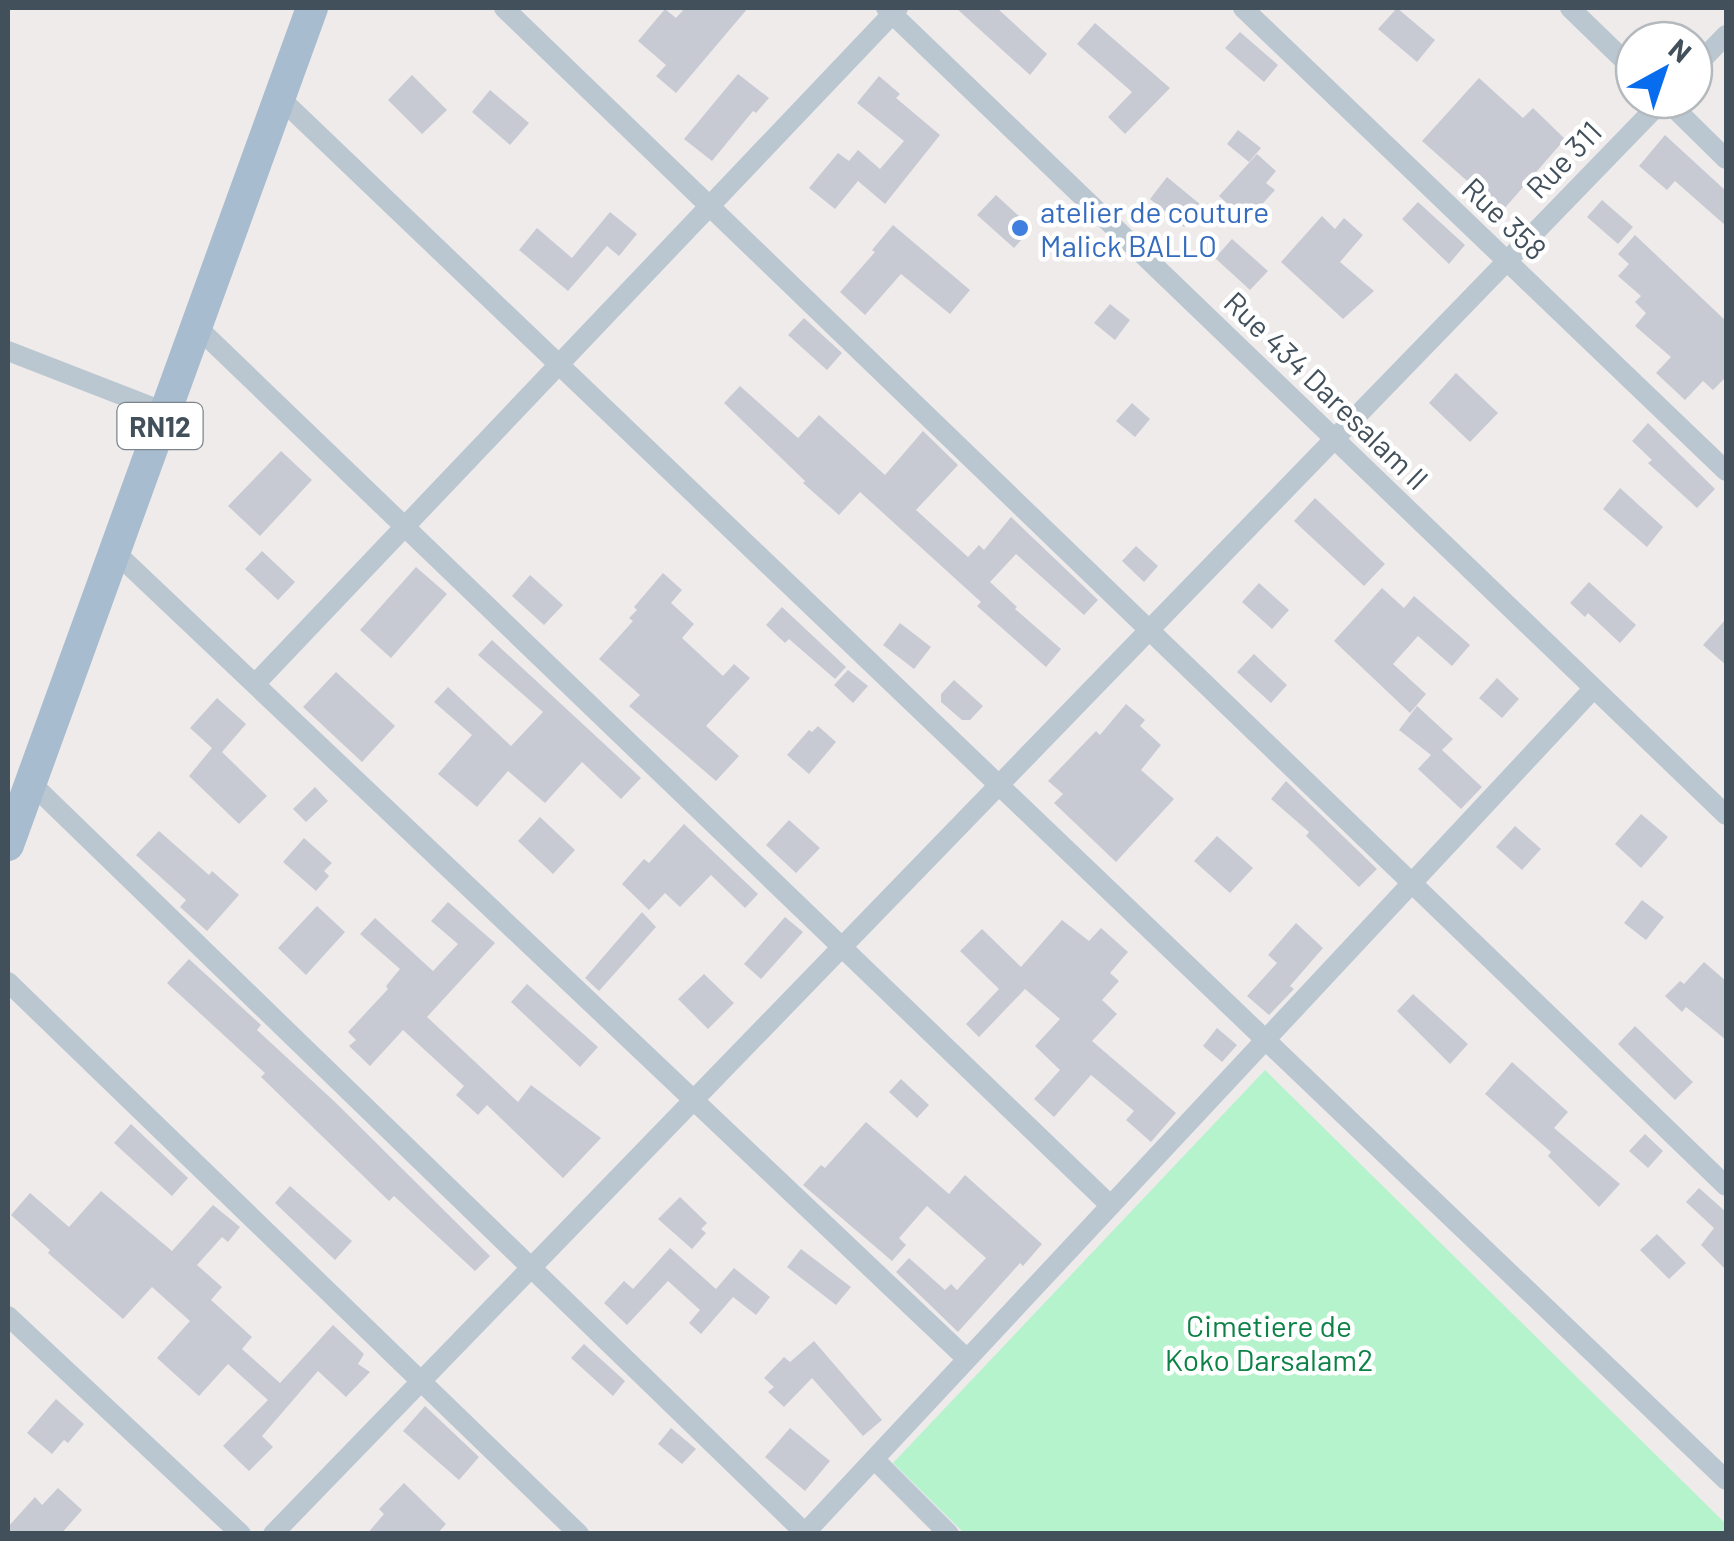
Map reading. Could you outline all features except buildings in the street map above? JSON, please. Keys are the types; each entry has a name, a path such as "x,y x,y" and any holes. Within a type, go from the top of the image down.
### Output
{"main road":[{"name":"RN12","path":"8,845 312,8"}],"street":[{"path":"504,8 1726,1186"},
{"name":"Rue 358","path":"1242,8 1726,471"},
{"path":"1570,8 1614,51"},
{"path":"255,684 892,10"},
{"name":"Rue 434 Daresalam II","path":"892,10 1726,815"},
{"path":"280,98 1726,1480"},
{"name":"Rue 311","path":"273,1534 1644,120"},
{"path":"1685,120 1726,159"},
{"path":"196,326 1110,1206"},
{"path":"8,350 165,412"},
{"path":"114,551 967,1359"},
{"path":"29,781 805,1533 1594,688"},
{"path":"8,982 579,1534"},
{"path":"8,1316 241,1534"},
{"path":"874,1459 948,1534"}],"green space":[{"name":"Cimetiere de Koko Darsalam2","path":"1265,1070 1726,1524 1726,1533 964,1533 893,1463"}],"place":[{"name":"atelier de couture Malick BALLO","path":"1020,228"}]}
